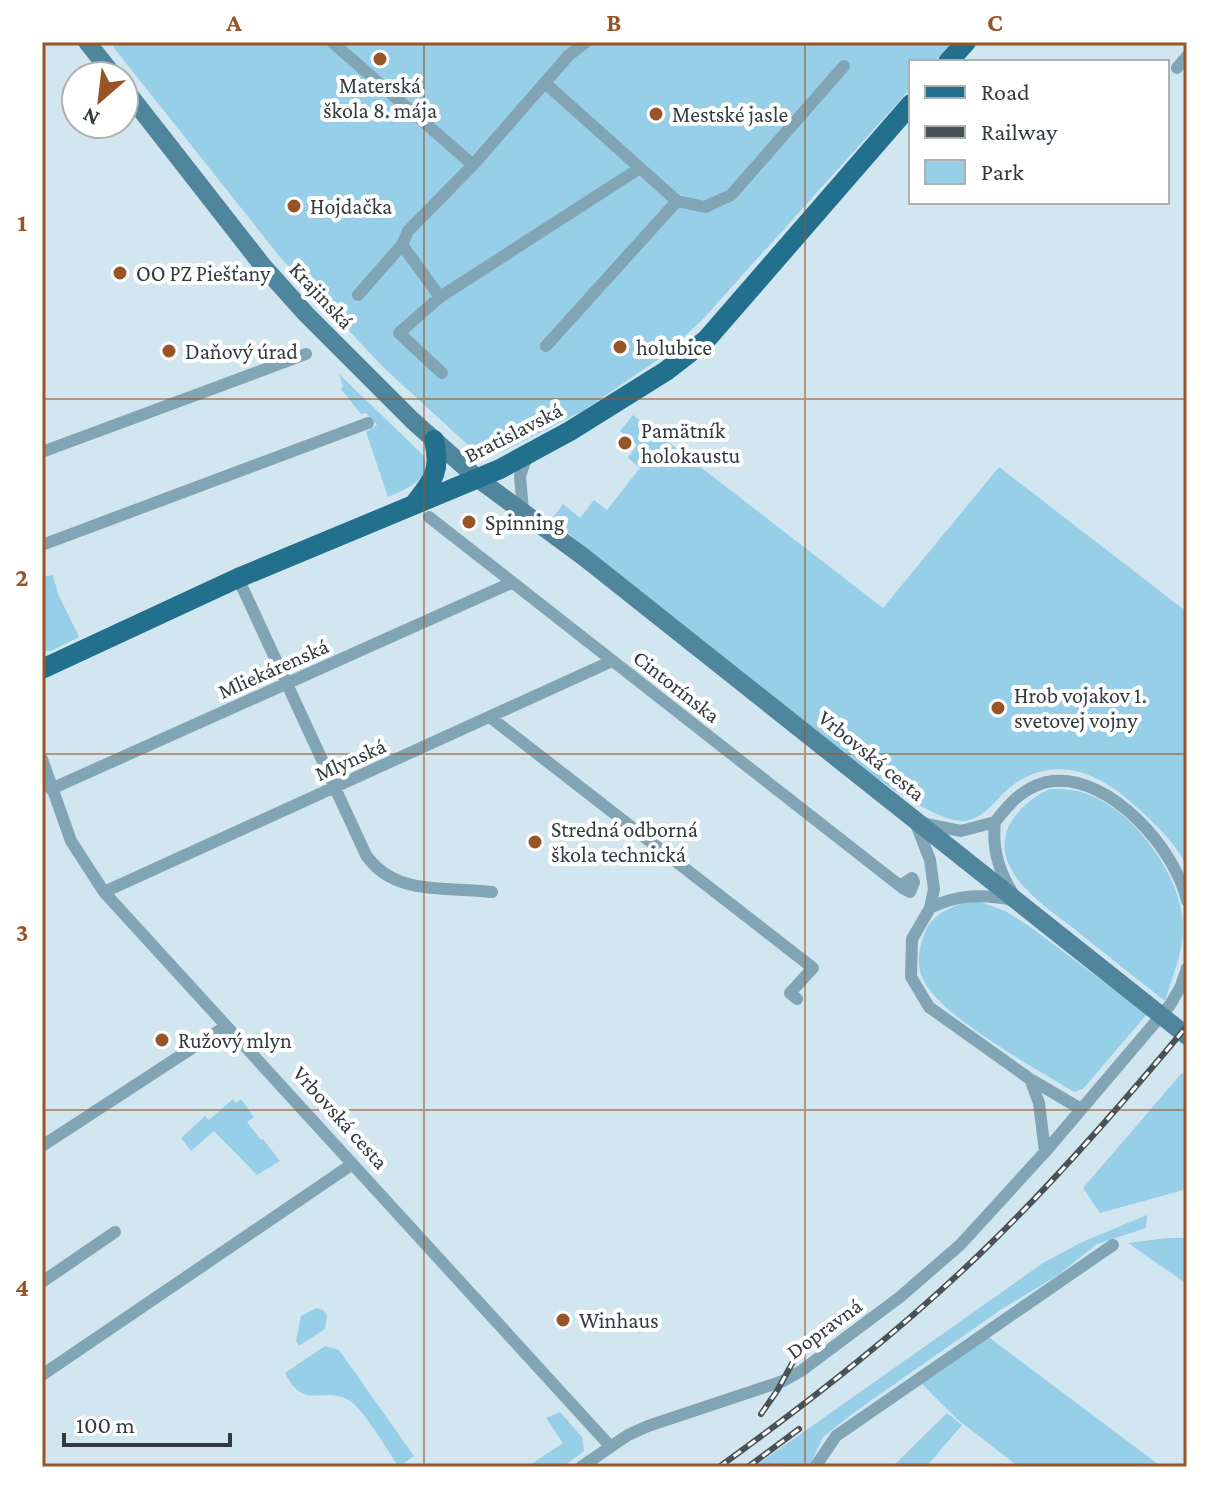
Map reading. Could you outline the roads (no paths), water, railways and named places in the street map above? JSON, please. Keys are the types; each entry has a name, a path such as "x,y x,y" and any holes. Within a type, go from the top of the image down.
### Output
{"main road":[{"path":"87,42 101,60"},
{"path":"950,60 966,42"},
{"name":"Bratislavská","path":"42,669 238,578 421,511 477,478 570,431 666,371 706,340 909,106"},
{"name":"Krajinská","path":"140,108 271,276 379,390 477,478"},
{"path":"421,511 434,479 438,457 434,440"},
{"name":"Vrbovská cesta","path":"477,478 523,511 1187,1036"}],"street":[{"path":"332,42 473,165"},
{"path":"358,295 402,245 408,231 473,165 569,55 586,42"},
{"path":"1177,68 1187,56"},
{"path":"545,83 677,201 705,207 731,195 844,66"},
{"path":"442,373 399,333 440,297 640,168"},
{"path":"546,346 677,201"},
{"path":"402,245 440,297"},
{"path":"42,452 306,354"},
{"path":"42,545 368,423"},
{"path":"523,511 520,476 528,454"},
{"name":"Cintorínska","path":"421,511 900,886"},
{"path":"238,578 366,855 376,869 405,883 433,889 492,892"},
{"name":"Mliekárenská","path":"51,789 511,583"},
{"name":"Mlynská","path":"104,892 612,661"},
{"path":"490,717 813,968 790,993 797,999"},
{"name":"Vrbovská cesta","path":"42,759 71,841 104,892 610,1446"},
{"path":"1018,902 1004,879 993,845 995,822 1012,801 1030,788 1055,781 1088,786 1131,814 1157,840 1177,870 1187,901"},
{"path":"915,821 961,831 995,822"},
{"path":"915,821 925,843 934,883 930,908 912,939 911,977 929,1007 1030,1079 1081,1109"},
{"path":"930,908 971,896 991,896 1018,902"},
{"name":"Dopravná","path":"581,1467 610,1446 648,1426 783,1381 900,1297 960,1245 1045,1152 1170,1005 1187,968"},
{"path":"42,1146 226,1026"},
{"path":"1030,1079 1039,1103 1045,1152"},
{"path":"42,1375 351,1165"},
{"path":"42,1282 115,1232"},
{"path":"815,1467 836,1436 1113,1245"}],"railway":[{"path":"719,1467 857,1362 956,1277 1065,1167 1187,1026"},
{"path":"761,1414 794,1360"},
{"path":"748,1467 799,1429"}],"place":[{"name":"Materská škola 8. mája","path":"380,59"},
{"name":"Mestské jasle","path":"656,114"},
{"name":"Hojdačka","path":"294,206"},
{"name":"OO PZ Piešťany","path":"120,273"},
{"name":"holubice","path":"620,347"},
{"name":"Daňový úrad","path":"169,351"},
{"name":"Pamätník holokaustu","path":"625,443"},
{"name":"Spinning","path":"469,522"},
{"name":"Hrob vojakov 1. svetovej vojny","path":"998,708"},
{"name":"Stredná odborná škola technická","path":"535,842"},
{"name":"Ružový mlyn","path":"162,1040"},
{"name":"Winhaus","path":"563,1320"}]}
